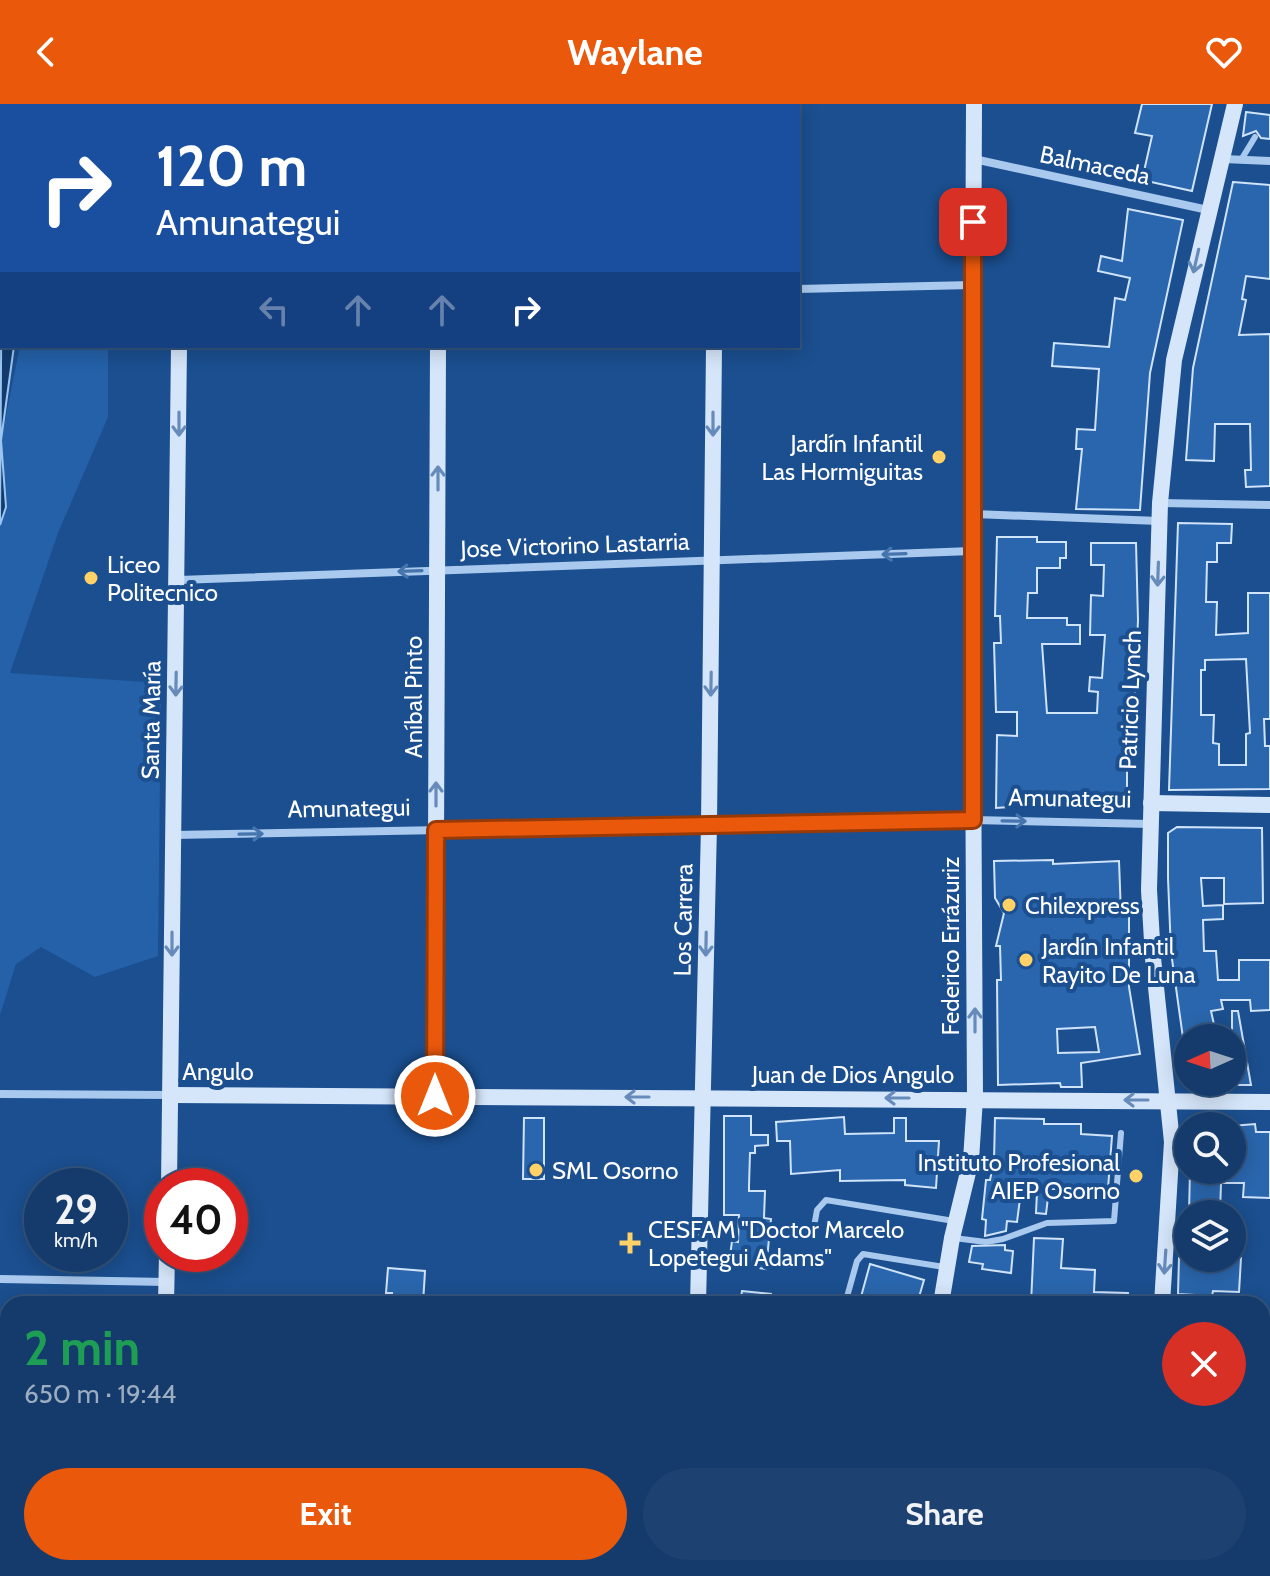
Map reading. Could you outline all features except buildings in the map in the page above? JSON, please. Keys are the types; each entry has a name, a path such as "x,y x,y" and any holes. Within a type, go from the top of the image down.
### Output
{"street":[{"name":"Federico Errázuriz","path":"942,1296 945,1267 971,1160 975,1098 972,551 974,104"},
{"name":"Patricio Lynch","path":"1163,1296 1171,1178 1170,1100 1153,958 1150,824 1160,503 1174,360 1235,104"},
{"name":"Balmaceda","path":"974,159 1208,210"},
{"path":"1221,159 1270,161"},
{"path":"800,289 972,285"},
{"name":"Santa María","path":"169,1168 179,580 179,348"},
{"name":"Aníbal Pinto","path":"435,1096 438,348"},
{"name":"Los Carrera","path":"698,1296 709,825 714,348"},
{"path":"1160,503 1270,505"},
{"path":"974,514 1159,521"},
{"name":"Jose Victorino Lastarria","path":"179,580 972,551"},
{"name":"Amunategui","path":"1151,803 1270,805"},
{"name":"Amunategui","path":"173,835 973,820 1150,824"},
{"name":"Angulo","path":"0,1094 435,1096"},
{"name":"Juan de Dios Angulo","path":"435,1096 1270,1102"},
{"path":"166,1272 166,1296"},
{"path":"0,1279 166,1282"}],"lane":[{"path":"1241,160 1255,137"},
{"path":"812,1238 817,1210 826,1200 954,1230 986,1242 1047,1223 1114,1221 1121,1133"},
{"path":"847,1296 857,1261 863,1254 945,1267"}],"shaded area":[{"path":"1,348 14,348 1,440 6,507 0,525"},
{"path":"20,348 108,348 108,417 58,533 10,673 161,683 158,956 95,977 41,947 16,964 0,1015 0,525 6,507 1,440"}],"place":[{"name":"Jardín Infantil Las Hormiguitas","path":"939,457"},
{"name":"Liceo Politecnico","path":"91,578"},
{"name":"Chilexpress","path":"1009,905"},
{"name":"Jardín Infantil Rayito De Luna","path":"1026,960"},
{"name":"SML Osorno","path":"536,1170"},
{"name":"Instituto Profesional AIEP Osorno","path":"1136,1176"},
{"name":"CESFAM \"Doctor Marcelo Lopetegui Adams\"","path":"630,1243"}],"route":[{"path":"435,1096 436,830 973,820 973,222"}]}
